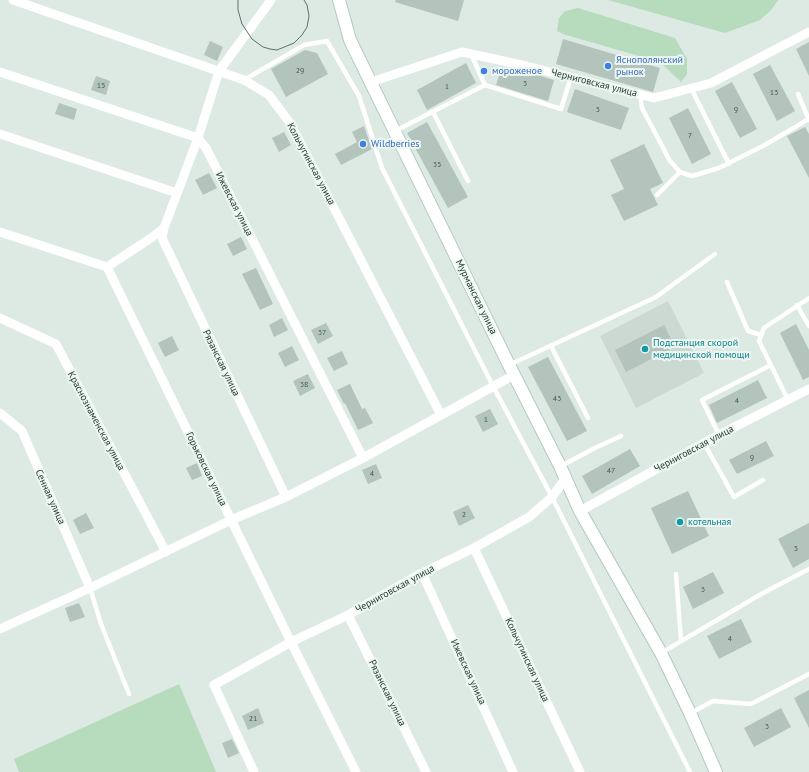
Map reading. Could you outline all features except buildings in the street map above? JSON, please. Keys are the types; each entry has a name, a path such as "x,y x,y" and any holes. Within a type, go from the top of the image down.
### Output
{"main road":[{"name":"Мурманская улица","path":"339,0 350,40 511,370 560,466 580,511 661,653 716,772"}],"street":[{"name":"Кольчугинская улица","path":"14,0 244,80 269,95 290,123 441,414"},
{"path":"0,232 107,267 164,228 198,138 219,71 271,0"},
{"name":"Черниговская улица","path":"371,82 462,52 522,65 654,98 710,83 809,32"},
{"path":"0,72 198,138"},
{"path":"0,134 178,193"},
{"name":"Ижевская улица","path":"198,138 206,148 363,458"},
{"name":"Рязанская улица","path":"164,228 162,238 286,497"},
{"name":"Горьковская улица","path":"107,267 356,772"},
{"name":"Краснознаменская улица","path":"0,318 56,344 166,552"},
{"path":"0,629 90,588 231,520 286,497 363,458 493,386 511,370"},
{"name":"Черниговская улица","path":"580,511 719,435 809,389"},
{"name":"Сенная улица","path":"0,413 22,431 90,588"},
{"name":"Черниговская улица","path":"254,772 214,685 291,642 348,615 422,573 474,548 529,517 552,497 565,479"},
{"name":"Кольчугинская улица","path":"474,548 580,772"},
{"name":"Ижевская улица","path":"422,573 513,772"},
{"name":"Рязанская улица","path":"348,615 426,772"}],"lane":[{"path":"244,80 304,45 327,40 359,96 382,168 493,386 552,497 690,772"},
{"path":"471,54 485,85"},
{"path":"395,131 485,85 561,109 571,78"},
{"path":"691,88 729,164"},
{"path":"640,94 642,108 670,161 680,172 692,176 729,164 809,120 798,94"},
{"path":"433,112 468,181"},
{"path":"657,194 680,172"},
{"path":"511,370 551,346 656,297 715,254"},
{"path":"727,282 748,331 761,335"},
{"path":"788,400 759,341 764,328 809,298"},
{"path":"797,305 809,326"},
{"path":"551,346 588,418"},
{"path":"719,435 702,400 771,365"},
{"path":"560,466 620,436"},
{"path":"704,443 734,497 763,480"},
{"path":"661,653 763,593 809,569"},
{"path":"676,574 681,641"},
{"path":"90,588 101,624 129,694"},
{"path":"690,713 712,701 751,704 809,674"}],"shaded area":[{"path":"668,301 704,373 636,408 600,336"}],"green space":[{"path":"608,0 778,0 772,9 760,20 725,33"},
{"path":"578,8 675,38 687,59 687,74 681,82 660,62 566,35 557,31 559,18 565,11"},
{"path":"179,684 216,772 19,772 14,759"}],"tram line":[{"path":"238,0 238,10 242,24 252,39 263,47 277,50 294,43 307,27 309,16 307,5 304,0"}],"place":[{"name":"Яснополянский рынок","path":"608,66"},
{"name":"мороженое","path":"484,71"},
{"name":"Wildberries","path":"363,144"},
{"name":"Подстанция скорой медицинской помощи","path":"645,349"},
{"name":"котельная","path":"680,522"}]}
